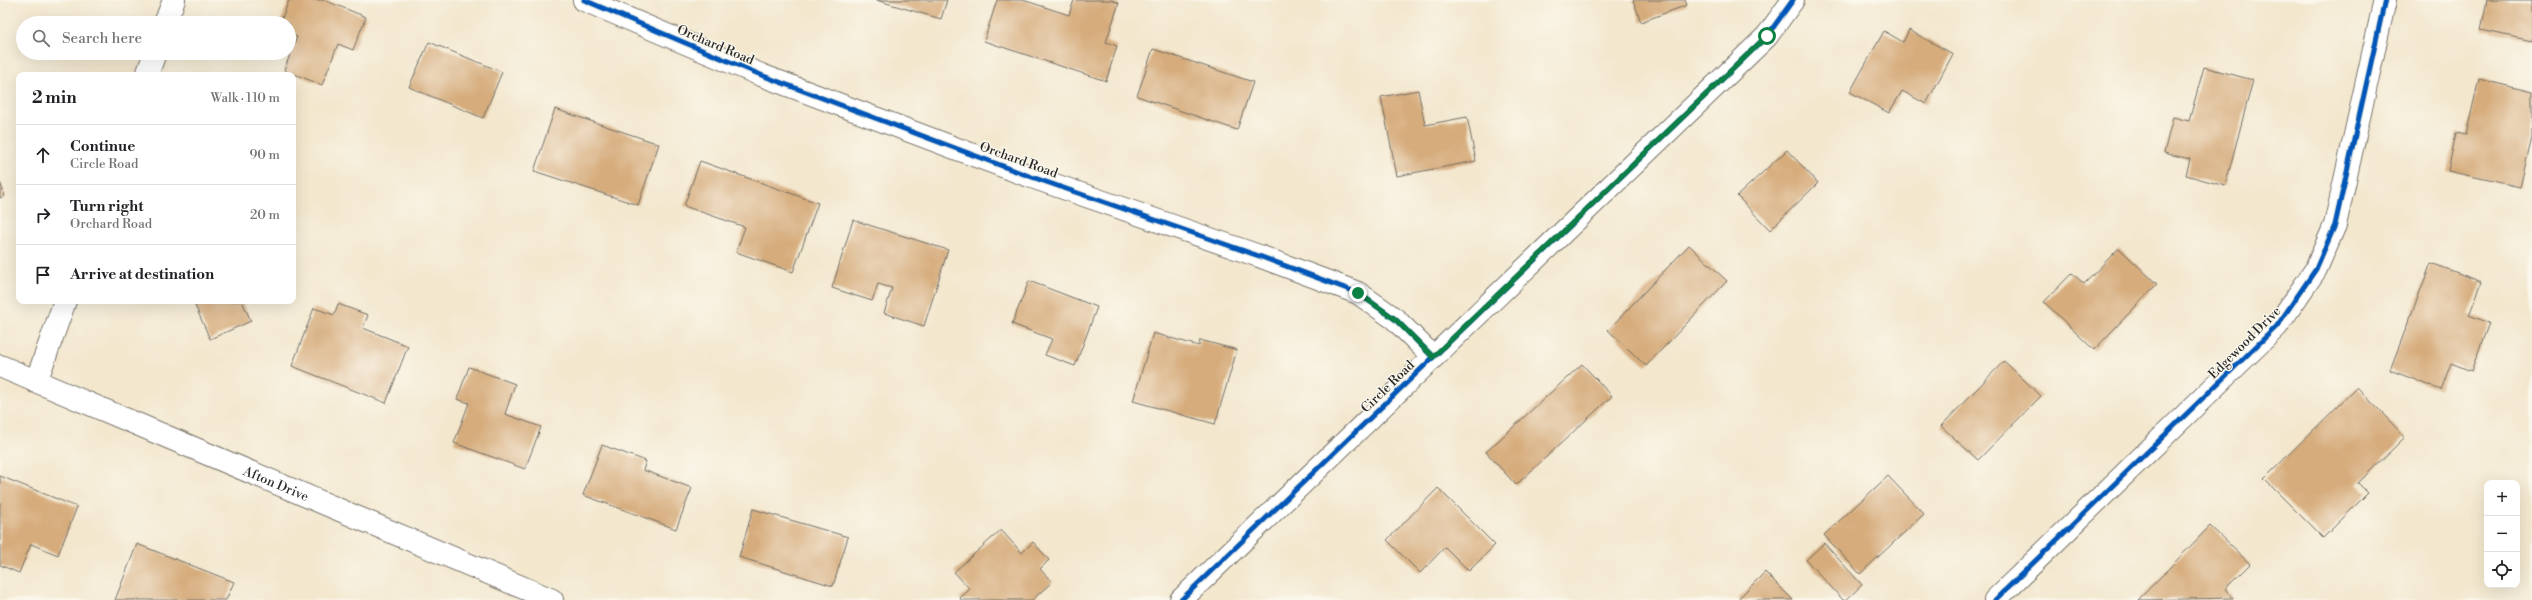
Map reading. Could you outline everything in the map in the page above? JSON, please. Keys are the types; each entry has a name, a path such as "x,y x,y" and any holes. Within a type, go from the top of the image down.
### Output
{"street":[{"path":"168,16 174,0"},
{"name":"Orchard Road","path":"584,0 761,75 1029,176 1259,256 1358,293 1395,319 1433,357"},
{"name":"Circle Road","path":"1181,600 1767,36 1793,0"},
{"name":"Edgewood Drive","path":"1995,600 2277,326 2290,310 2316,269 2335,225 2385,0"},
{"path":"148,72 152,60"},
{"path":"36,382 64,304"},
{"name":"Afton Drive","path":"0,366 552,600"}],"building":[{"path":"289,0 324,0 366,17 353,50 338,44 322,85 296,75 296,72 284,70 288,60 296,60 297,37 296,16 283,16"},
{"path":"876,0 947,0 941,19"},
{"path":"997,0 1023,0 1069,15 1074,0 1111,0 1119,3 1106,42 1117,46 1106,81 984,41"},
{"path":"1633,0 1685,0 1687,5 1641,22"},
{"path":"2487,0 2532,0 2532,41 2481,30"},
{"path":"1909,30 1953,54 1926,104 1902,91 1889,113 1850,92 1884,31 1903,42"},
{"path":"429,42 502,72 483,118 409,87"},
{"path":"1153,49 1253,82 1237,130 1137,96"},
{"path":"2204,67 2253,80 2225,186 2186,175 2190,159 2164,153 2173,117 2189,121"},
{"path":"2479,79 2532,92 2532,138 2520,187 2448,171 2456,133 2466,135"},
{"path":"1418,90 1425,125 1467,117 1476,161 1397,176 1381,97"},
{"path":"555,109 659,144 638,205 534,171"},
{"path":"1787,150 1818,183 1770,230 1737,196"},
{"path":"700,161 818,203 793,272 736,252 745,227 684,206"},
{"path":"0,182 5,196 0,198"},
{"path":"853,220 948,250 924,326 884,313 892,288 878,284 872,301 832,288"},
{"path":"1689,245 1727,281 1646,366 1608,330"},
{"path":"2119,248 2157,284 2094,350 2044,302 2072,273 2084,284"},
{"path":"2431,263 2482,282 2469,315 2489,323 2471,371 2451,363 2441,390 2390,370"},
{"path":"1029,281 1097,307 1075,366 1045,355 1052,339 1012,324"},
{"path":"194,304 243,304 251,321 210,339"},
{"path":"338,304 368,315 363,328 408,346 386,403 292,366 314,308 334,315"},
{"path":"1153,333 1199,346 1200,340 1237,350 1215,424 1133,401"},
{"path":"2004,361 2041,396 1978,460 1941,426"},
{"path":"1582,364 1612,396 1516,485 1486,452"},
{"path":"469,367 515,384 505,414 541,427 525,469 454,443 469,403 457,399"},
{"path":"2357,387 2405,437 2358,483 2368,493 2323,538 2264,479"},
{"path":"602,445 646,461 643,470 692,488 676,529 583,495"},
{"path":"0,476 77,507 58,555 31,544 19,573 0,565"},
{"path":"1888,476 1924,514 1860,574 1824,535"},
{"path":"1438,488 1495,545 1469,571 1445,547 1420,573 1387,540"},
{"path":"753,509 848,537 833,586 739,557"},
{"path":"2210,526 2250,564 2225,589 2233,598 2138,600"},
{"path":"1001,530 1022,553 1033,542 1049,560 1040,569 1052,582 1032,600 961,600 960,598 970,589 954,572"},
{"path":"1824,543 1862,585 1846,600 1843,600 1806,560"},
{"path":"137,544 234,582 226,600 115,600"},
{"path":"1765,572 1793,600 1737,600"}],"cycle path":[{"path":"584,0 761,75 1029,176 1259,256 1358,293 1395,319 1433,357"},
{"path":"1181,600 1767,36 1793,0"},
{"path":"1995,600 2277,326 2316,269 2335,225 2385,0"}],"route":[{"path":"1358,293 1395,319 1433,357 1767,36"}]}
